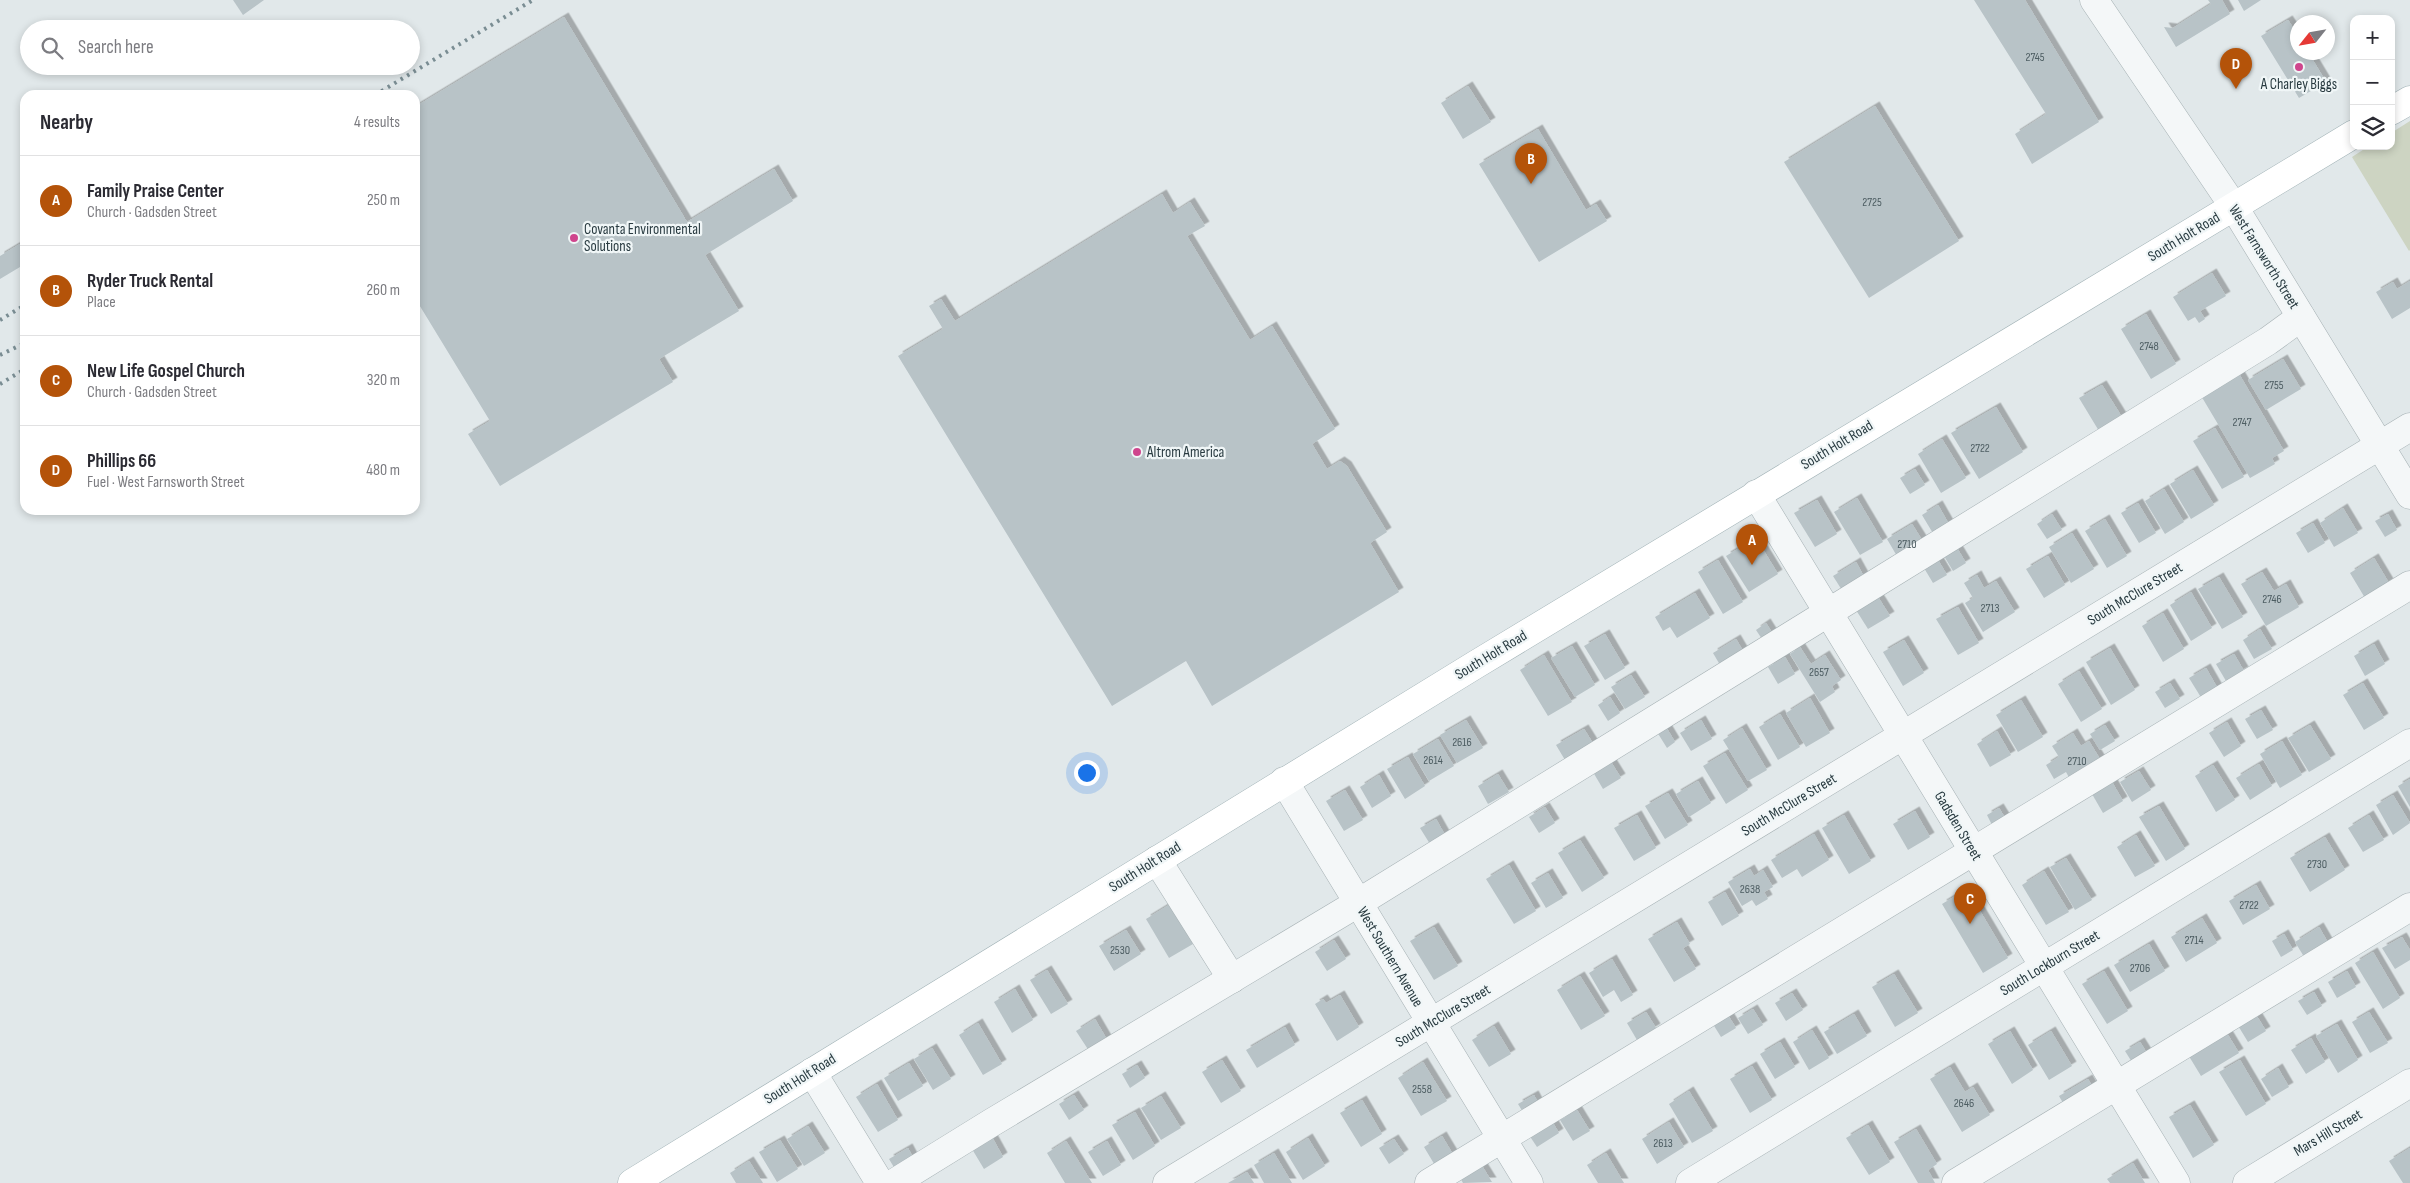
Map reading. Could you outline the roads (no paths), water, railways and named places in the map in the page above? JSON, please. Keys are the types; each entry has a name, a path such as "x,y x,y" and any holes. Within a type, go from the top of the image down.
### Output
{"main road":[{"path":"2395,109 2410,100"},
{"name":"South Holt Road","path":"632,1183 1756,494 2350,136"}],"street":[{"name":"West Farnsworth Street","path":"2094,0 2234,207 2410,495"},
{"path":"894,1183 1358,904 2268,341 2301,317"},
{"name":"South McClure Street","path":"1167,1183 2410,427"},
{"name":"Gadsden Street","path":"1756,494 2176,1183"},
{"path":"1429,1183 2410,585"},
{"name":"South Lockburn Street","path":"1690,1183 2410,743"},
{"name":"West Southern Avenue","path":"1284,782 1528,1183"},
{"path":"1157,860 1232,979"},
{"path":"1956,1183 2410,907"},
{"path":"812,1072 880,1183"},
{"name":"Mars Hill Street","path":"2247,1183 2410,1083"}],"railway":[{"path":"420,68 533,0"},
{"path":"383,90 408,75"},
{"path":"0,320 20,308"},
{"path":"0,355 20,345"},
{"path":"0,384 20,372"}],"place":[{"name":"A Charley Biggs","path":"2299,67"},
{"name":"Phillips 66","path":"2236,89"},
{"name":"Ryder Truck Rental","path":"1531,184"},
{"name":"Covanta Environmental Solutions","path":"574,238"},
{"name":"Altrom America","path":"1137,452"},
{"name":"Family Praise Center","path":"1752,565"},
{"name":"New Life Gospel Church","path":"1970,924"}]}
